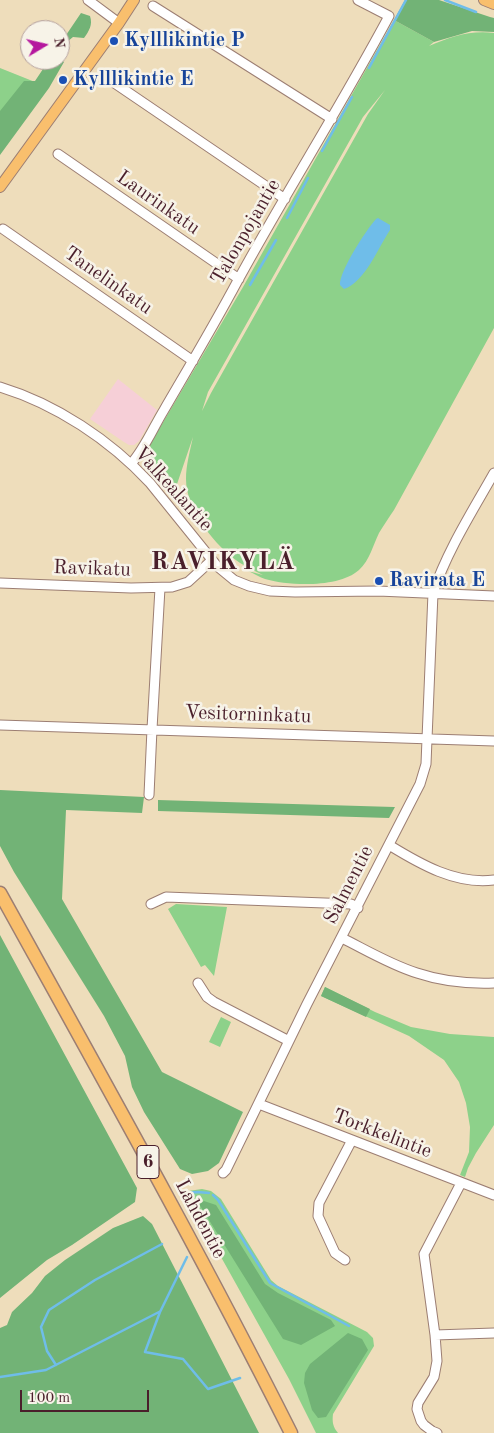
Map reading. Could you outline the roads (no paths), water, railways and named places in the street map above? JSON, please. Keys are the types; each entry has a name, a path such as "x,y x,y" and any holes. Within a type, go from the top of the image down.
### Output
{"highway":[{"name":"Lahdentie","path":"0,893 236,1324 291,1433"}],"main road":[{"path":"0,187 119,24 134,0"},
{"path":"484,0 494,4"}],"street":[{"path":"88,0 119,24"},
{"name":"Talonpojantie","path":"131,464 141,451 193,361 361,69 389,16 358,0"},
{"path":"153,6 332,119"},
{"path":"107,78 286,199"},
{"name":"Laurinkatu","path":"58,154 239,280"},
{"name":"Tanelinkatu","path":"3,229 193,361"},
{"name":"Valkealantie","path":"0,387 25,396 59,413 97,437 131,464 150,483 212,560"},
{"name":"Salmentie","path":"224,1172 423,776 428,740 433,594 438,576 455,542 494,473"},
{"path":"212,560 234,580 265,590 295,592 378,591 494,596"},
{"name":"Ravikatu","path":"0,583 172,587 188,582 212,560"},
{"path":"149,795 160,588"},
{"name":"Vesitorninkatu","path":"0,725 494,741"},
{"path":"389,845 446,874 473,880 494,880"},
{"path":"151,904 166,898 351,904 358,908"},
{"path":"342,938 403,968 427,976 464,982 494,983"},
{"path":"198,983 207,997 214,1002 289,1041"},
{"name":"Torkkelintie","path":"259,1104 494,1195"},
{"path":"345,1260 335,1253 318,1216 318,1210 319,1203 352,1140"},
{"path":"437,1433 424,1425 417,1409 436,1370 435,1335 424,1254 461,1183"},
{"path":"435,1335 494,1333"}],"water":[{"path":"378,218 390,225 390,230 365,272 352,285 344,289 340,285 348,261 366,232"}],"waterway":[{"path":"369,68 406,0"},
{"path":"445,0 476,12"},
{"path":"322,151 352,97"},
{"path":"287,218 308,178"},
{"path":"250,285 276,240"},
{"path":"184,1193 209,1193"},
{"path":"213,1195 270,1283 349,1326"},
{"path":"56,1365 47,1351 41,1327 49,1310 95,1280 162,1244"},
{"path":"187,1257 160,1312 145,1352 183,1359 208,1389 240,1378"},
{"path":"0,1377 46,1370 159,1312"}],"place":[{"name":"Kylllikintie P","path":"114,41"},
{"name":"Kylllikintie E","path":"63,80"},
{"name":"Ravirata E","path":"379,581"}],"district":[{"name":"RAVIKYLÄ","path":"223,562"}]}
